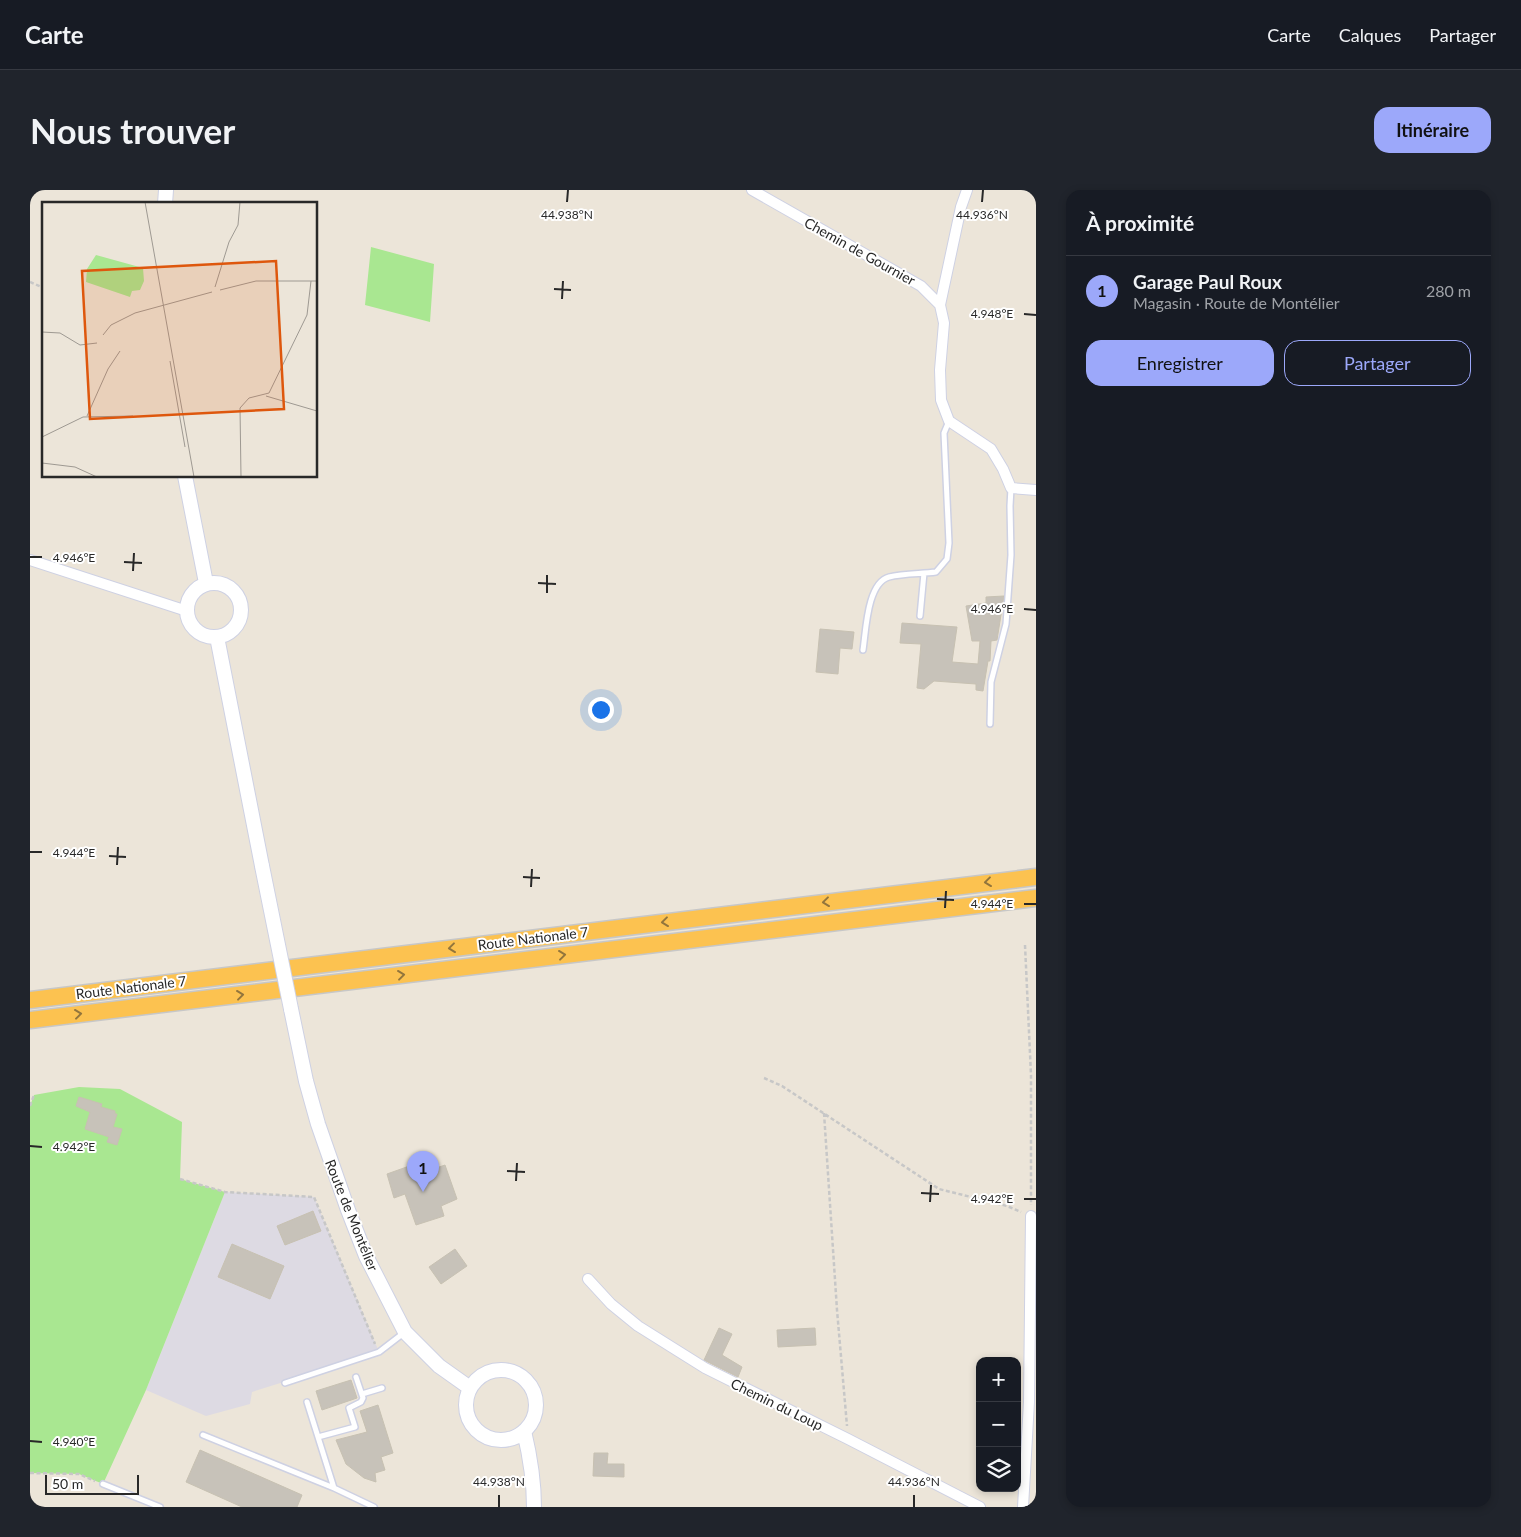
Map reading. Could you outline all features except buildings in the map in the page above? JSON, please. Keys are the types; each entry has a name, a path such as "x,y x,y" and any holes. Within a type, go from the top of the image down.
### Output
{"highway":[{"name":"Route Nationale 7","path":"30,1000 1036,876"},
{"name":"Route Nationale 7","path":"30,1020 1036,898"}],"main road":[{"path":"185,478 206,583"},
{"path":"206,583 224,584 232,588 238,596 242,613 239,622 226,635 217,637 200,633 189,620 188,602 192,594 206,583"},
{"name":"Route de Montélier","path":"217,637 306,1081 335,1174 366,1256 405,1332 439,1366 470,1388"},
{"path":"498,1370 510,1371 520,1376 529,1384 534,1394 536,1406 534,1417 528,1428 520,1435 509,1440 497,1441 486,1438 476,1431 469,1422 466,1411 466,1399 470,1388 477,1379 487,1373 498,1370"},
{"path":"524,1431 530,1459 534,1507"}],"street":[{"name":"Chemin de Gournier","path":"752,190 922,286 940,305"},
{"path":"967,190 961,206 940,305 944,323 940,370 942,400 949,421 991,449 1003,469 1011,488 1036,490"},
{"path":"30,560 187,611"},
{"path":"1023,1507 1029,1402 1031,1216"},
{"name":"Chemin du Loup","path":"588,1278 611,1304 638,1326 705,1368 980,1507"}],"lane":[{"path":"863,650 868,611 875,587 888,577 936,572 947,559 949,543 944,433 949,421"},
{"path":"990,724 991,682 1006,624 1011,488"},
{"path":"920,616 924,573"},
{"path":"285,1383 378,1352 405,1332"},
{"path":"318,1437 355,1427 349,1408 360,1402 363,1398 356,1377"},
{"path":"362,1394 382,1388"},
{"path":"307,1402 334,1488"},
{"path":"203,1435 334,1488 374,1507"},
{"path":"103,1484 160,1507"}],"path":[{"path":"30,282 42,287"},
{"path":"764,1078 782,1086 939,1189 1007,1206 1031,1216 1031,1075 1025,946"},
{"path":"30,1106 34,1095"},
{"path":"824,1113 848,1439"},
{"path":"180,1179 225,1192 314,1197 378,1352"},
{"path":"30,1473 79,1474 103,1484"}],"shaded area":[{"path":"225,1192 314,1197 379,1352 252,1392 250,1404 206,1416 146,1390"}],"green space":[{"path":"371,247 434,264 430,322 365,305"},
{"path":"79,1087 120,1089 182,1122 180,1179 225,1192 146,1390 103,1484 79,1474 30,1473 30,1106 34,1095"}],"place":[{"name":"Garage Paul Roux","path":"423,1192"}]}
